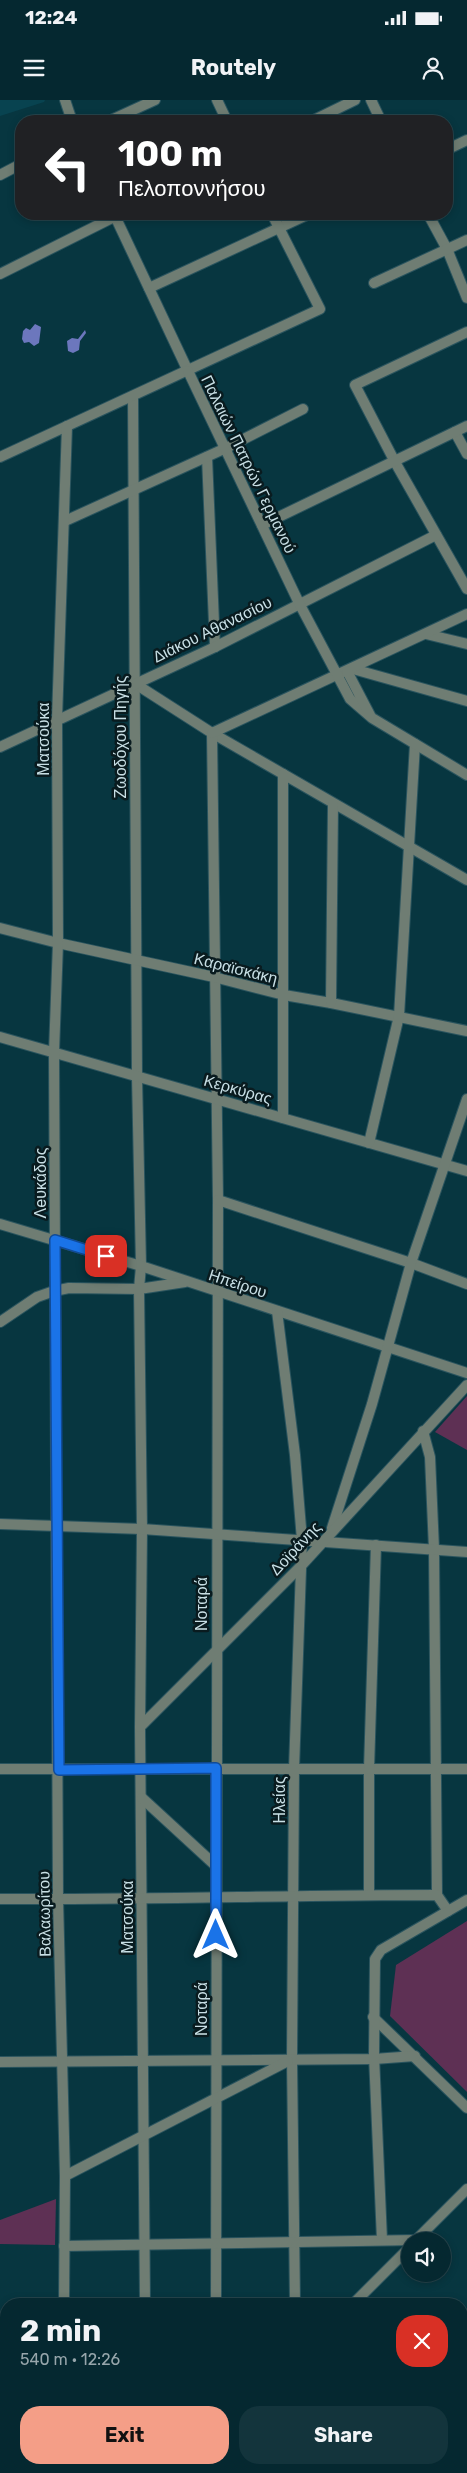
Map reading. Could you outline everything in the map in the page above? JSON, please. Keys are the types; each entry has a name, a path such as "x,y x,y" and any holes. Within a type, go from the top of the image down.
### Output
{"street":[{"path":"66,100 70,115"},
{"path":"122,115 155,100"},
{"path":"217,100 225,115"},
{"path":"324,115 355,100"},
{"path":"371,100 378,115"},
{"path":"453,147 467,140"},
{"path":"0,175 15,167"},
{"path":"0,274 104,220"},
{"name":"Παλαιών Πατρών Γερμανού","path":"119,220 188,371 299,603 336,676 350,699 372,718 467,775"},
{"path":"0,457 320,309 275,220"},
{"path":"149,288 296,220"},
{"path":"431,220 448,249 467,298"},
{"path":"374,283 467,240"},
{"path":"467,332 355,385 395,462 467,589"},
{"name":"Ζωοδόχου Πηγής","path":"133,396 137,1077 141,1266 138,1289"},
{"path":"65,521 207,457 304,409"},
{"name":"Ματσούκα","path":"54,1052 58,943 57,720 67,426"},
{"path":"262,525 467,426"},
{"path":"454,432 467,454"},
{"path":"207,457 215,646"},
{"name":"Διάκου Αθανασίου","path":"0,746 215,646 436,535"},
{"path":"212,733 467,614"},
{"path":"426,634 467,644"},
{"path":"350,670 467,702"},
{"path":"350,670 372,718"},
{"path":"134,683 212,733 467,880"},
{"name":"Νοταρά","path":"212,733 218,1200 216,2298"},
{"path":"369,1143 399,1016 415,744"},
{"path":"283,1118 284,774"},
{"path":"331,1003 333,804"},
{"name":"Καραϊσκάκη","path":"0,928 284,995 399,1016 467,1031"},
{"name":"Κερκύρας","path":"0,1037 217,1098 467,1172"},
{"name":"Λeυκάδος","path":"54,1052 56,1525"},
{"path":"331,1531 388,1348 411,1262 442,1165 467,1101"},
{"path":"218,1200 411,1262 467,1284"},
{"path":"0,1224 186,1281"},
{"name":"Ηπείρου","path":"0,1322 37,1297 54,1291 69,1288 138,1289 186,1281 467,1373"},
{"name":"Ματσούκα","path":"138,1289 142,1529 140,1727 145,2298"},
{"name":"Ηλείας","path":"276,1311 295,1455 302,1540 294,1769 292,2059 295,2298"},
{"name":"Δοϊράνης","path":"140,1727 324,1542 331,1531 467,1385"},
{"path":"423,1431 430,1457 434,1549 437,1894 448,1911"},
{"path":"0,1524 142,1529 376,1544 467,1552"},
{"name":"Βαλαωρίτου","path":"56,1525 59,1770 58,1899 65,2176 64,2298"},
{"path":"369,1895 369,1769 376,1544"},
{"path":"0,1769 467,1769"},
{"path":"142,1798 216,1866"},
{"path":"0,1899 141,1900 294,1895 437,1894"},
{"path":"382,2240 374,2059 374,1965 377,1955 381,1950 467,1900"},
{"path":"374,2017 467,2108"},
{"path":"0,2062 374,2059 415,2056"},
{"path":"65,2176 292,2059"},
{"path":"425,2232 467,2189"},
{"path":"64,2246 382,2240 401,2242"},
{"path":"359,2298 401,2256"}],"shaded area":[{"path":"0,100 45,100 44,102 0,116"},
{"path":"467,1396 467,1450 435,1432"},
{"path":"467,1921 467,2092 390,2016 396,1965"},
{"path":"56,2199 55,2245 0,2244 0,2220"}],"water":[{"path":"35,324 41,327 39,343 34,346 29,342 24,343 22,339 23,331 26,328 30,330"},
{"path":"85,330 86,333 80,341 79,350 73,353 68,351 67,341 72,338 78,339"}],"route":[{"path":"106,1256 55,1240 59,1770 216,1768 216,1935"}]}
